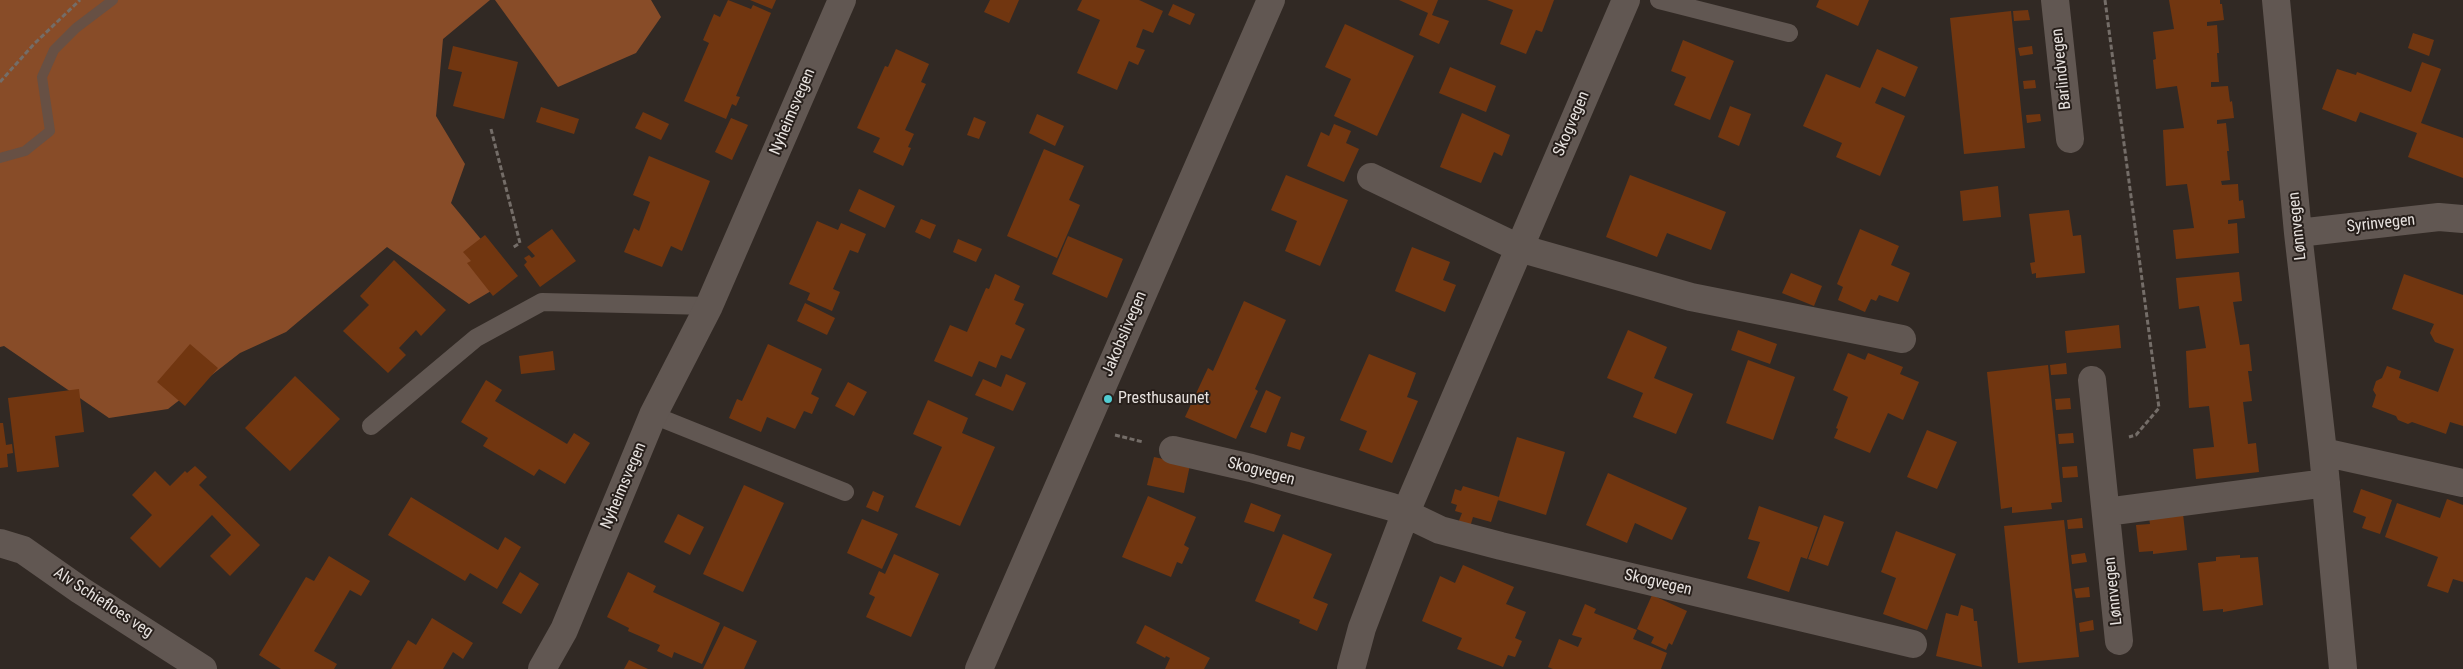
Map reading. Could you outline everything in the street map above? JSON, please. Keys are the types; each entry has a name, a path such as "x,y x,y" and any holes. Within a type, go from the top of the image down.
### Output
{"street":[{"name":"Nyheimsvegen","path":"542,669 564,630 653,415 709,306 842,0"},
{"name":"Jakobslivegen","path":"978,669 1271,0"},
{"name":"Skogvegen","path":"1351,669 1362,628 1406,512 1626,0"},
{"name":"Barlindvegen","path":"2055,0 2070,139"},
{"name":"Lønnvegen","path":"2276,0 2298,233 2323,452 2344,669"},
{"path":"1371,177 1519,248 1691,297 1902,340"},
{"name":"Syrinvegen","path":"2298,233 2439,217 2463,219"},
{"name":"Lønnvegen","path":"2092,380 2119,641"},
{"name":"Skogvegen","path":"1173,450 1260,471 1406,512 1440,530 1913,644"},
{"path":"2323,452 2463,483"},
{"path":"2106,512 2326,483"},
{"name":"Alv Schiefloes veg","path":"0,543 23,550 80,590 203,669"}],"lane":[{"path":"1659,0 1789,33"},
{"path":"372,426 476,338 542,302 709,306"},
{"path":"653,415 844,492"}],"path":[{"path":"0,82 34,44 80,0"},
{"path":"2099,446 2136,435 2159,408 2105,0"},
{"path":"491,129 520,243 512,248"},
{"path":"1085,426 1173,450"}],"shaded area":[{"path":"0,0 490,0 443,39 436,116 465,164 451,203 513,278 469,304 387,247 286,332 240,353 168,409 109,418 4,346 0,347"},
{"path":"495,0 651,0 661,17 636,53 558,87"}],"building":[{"path":"728,0 751,9 753,5 771,13 736,96 740,97 736,106 732,104 726,119 684,101 709,43 703,40 714,14 720,17"},
{"path":"750,0 776,0 772,9"},
{"path":"990,0 1019,0 1009,23 984,12"},
{"path":"1082,0 1139,0 1163,11 1153,33 1143,29 1136,47 1145,50 1138,65 1129,61 1117,90 1077,73 1100,20 1077,10"},
{"path":"1399,0 1438,0 1432,15 1449,21 1439,44 1419,35 1428,13"},
{"path":"1487,0 1554,0 1542,32 1536,30 1526,54 1500,44 1513,10"},
{"path":"1819,0 1869,0 1858,26 1816,7"},
{"path":"2169,0 2220,0 2220,4 2222,4 2224,20 2207,22 2207,26 2217,25 2219,53 2217,53 2219,82 2211,82 2211,87 2228,86 2230,102 2232,101 2234,118 2217,120 2217,124 2226,123 2229,151 2227,151 2230,180 2221,181 2222,185 2238,184 2239,201 2243,200 2245,218 2228,220 2228,224 2237,223 2239,253 2176,259 2173,230 2194,228 2187,184 2166,186 2163,130 2184,128 2177,86 2156,89 2153,60 2156,59 2153,32 2174,29"},
{"path":"1173,4 1195,14 1190,25 1168,15"},
{"path":"2028,10 2030,20 2014,21 2013,11"},
{"path":"2011,11 2025,148 1964,154 1950,18"},
{"path":"1345,24 1414,56 1377,136 1334,116 1351,79 1325,67"},
{"path":"2413,33 2434,40 2429,56 2408,48"},
{"path":"1683,40 1734,61 1710,120 1674,105 1686,77 1671,71"},
{"path":"453,46 518,62 504,119 453,106 462,72 448,69"},
{"path":"2032,46 2033,54 2020,56 2018,48"},
{"path":"896,49 929,64 921,82 926,84 905,130 914,134 908,147 911,148 903,166 873,152 880,138 857,128 885,66 888,67"},
{"path":"1877,49 1918,67 1905,97 1882,87 1875,103 1905,116 1880,176 1836,157 1842,143 1803,126 1826,74 1860,88"},
{"path":"2422,62 2441,69 2421,123 2463,138 2463,178 2408,157 2417,133 2360,112 2356,122 2322,109 2337,69 2356,75 2357,72 2411,92"},
{"path":"1450,67 1496,86 1486,112 1439,93"},
{"path":"2035,80 2036,88 2024,89 2023,81"},
{"path":"1730,106 1751,114 1739,146 1718,137"},
{"path":"541,107 579,119 574,134 536,122"},
{"path":"643,112 669,124 661,140 635,128"},
{"path":"1462,113 1510,135 1502,156 1494,152 1481,183 1440,167"},
{"path":"1037,114 1064,126 1055,146 1029,133"},
{"path":"2040,114 2041,121 2027,123 2026,115"},
{"path":"974,117 986,122 979,139 967,135"},
{"path":"731,118 748,125 732,160 715,152"},
{"path":"1334,124 1351,131 1346,143 1359,149 1344,182 1307,166 1321,132 1329,136"},
{"path":"1044,149 1084,166 1069,200 1080,205 1057,258 1007,236"},
{"path":"649,156 710,181 682,251 671,246 662,267 624,252 634,228 639,231 650,202 633,195"},
{"path":"1286,175 1348,200 1320,266 1285,251 1297,221 1271,210"},
{"path":"1630,175 1726,212 1711,250 1667,233 1657,257 1606,237"},
{"path":"1998,186 2001,217 1963,221 1960,191"},
{"path":"859,189 895,206 885,228 849,211"},
{"path":"2069,210 2073,236 2081,235 2085,273 2036,278 2036,273 2032,274 2030,263 2035,262 2029,214"},
{"path":"921,219 936,225 930,239 915,232"},
{"path":"817,221 838,230 841,223 866,234 858,253 850,250 833,289 840,292 832,311 807,300 810,293 789,284"},
{"path":"552,229 576,261 540,287 524,265 527,262 524,258 529,255 532,258 535,256 527,247"},
{"path":"1860,229 1899,246 1891,265 1910,273 1898,302 1879,295 1876,301 1871,299 1865,312 1838,300 1843,287 1837,284"},
{"path":"485,235 518,276 493,296 467,263 471,261 463,252"},
{"path":"1068,236 1123,259 1107,298 1052,274"},
{"path":"958,239 982,249 976,262 953,252"},
{"path":"1412,247 1450,262 1443,280 1456,285 1445,312 1395,291"},
{"path":"394,260 446,310 421,336 416,330 399,348 406,355 388,373 343,331 369,305 360,296"},
{"path":"2239,272 2242,301 2233,302 2240,345 2249,344 2252,371 2248,371 2252,401 2243,402 2248,444 2256,443 2259,472 2196,479 2193,449 2214,447 2209,406 2189,408 2186,351 2206,348 2199,306 2179,309 2176,278"},
{"path":"1791,273 1822,286 1814,306 1782,293"},
{"path":"995,274 1020,286 1014,300 1024,304 1015,324 1025,329 1011,359 1001,355 996,368 979,361 972,377 934,361 950,325 967,332 986,288 989,289"},
{"path":"2404,274 2463,295 2463,426 2450,422 2446,434 2412,422 2408,424 2398,420 2396,416 2372,407 2376,395 2373,390 2376,381 2382,378 2387,366 2401,371 2399,378 2438,392 2454,349 2435,342 2430,333 2434,324 2392,309"},
{"path":"1244,301 1286,320 1255,389 1258,391 1236,439 1185,417 1208,368 1213,371"},
{"path":"805,303 835,318 827,335 797,321"},
{"path":"2119,325 2121,348 2067,353 2065,331"},
{"path":"1628,330 1667,347 1654,378 1693,394 1676,434 1633,417 1643,393 1607,378"},
{"path":"1738,330 1777,344 1770,364 1731,350"},
{"path":"190,344 218,368 185,406 157,382"},
{"path":"768,344 822,369 811,394 819,398 812,414 804,411 795,429 767,417 761,432 729,418 737,399 742,401"},
{"path":"553,351 555,370 521,374 519,356"},
{"path":"1848,353 1865,360 1868,353 1903,367 1900,374 1919,382 1903,420 1888,413 1870,453 1834,438 1848,397 1833,390"},
{"path":"1369,354 1416,373 1407,397 1418,401 1392,463 1359,450 1367,431 1340,420"},
{"path":"1748,360 1795,377 1773,440 1726,423"},
{"path":"2066,363 2067,374 2051,375 2050,365"},
{"path":"2048,365 2062,502 2051,503 2052,509 2012,513 2012,507 2001,509 1987,372"},
{"path":"1006,374 1026,383 1013,411 975,395 983,379 1001,387"},
{"path":"295,376 340,419 290,471 245,428"},
{"path":"486,380 502,390 495,401 567,444 574,433 590,443 565,484 539,469 534,476 483,446 488,438 461,422"},
{"path":"848,382 867,392 854,416 835,406"},
{"path":"79,389 84,432 55,436 59,467 17,472 8,398"},
{"path":"1266,390 1281,397 1266,433 1250,427"},
{"path":"2070,398 2071,409 2056,410 2055,399"},
{"path":"928,400 968,418 962,433 995,447 960,526 915,507 942,447 913,434"},
{"path":"0,423 3,423 6,445 12,444 13,453 7,454 8,467 0,468"},
{"path":"1927,430 1957,442 1937,489 1907,477"},
{"path":"1291,432 1305,437 1300,450 1287,446"},
{"path":"2073,433 2074,443 2059,444 2058,434"},
{"path":"1517,437 1565,452 1546,515 1498,500"},
{"path":"1154,457 1190,465 1184,493 1147,485"},
{"path":"195,466 207,477 199,485 260,545 230,576 210,556 231,535 212,515 160,568 130,538 152,515 132,495 155,471 170,486 185,471 187,473"},
{"path":"2077,466 2078,477 2063,478 2062,467"},
{"path":"1608,473 1687,508 1672,540 1635,523 1627,543 1586,525"},
{"path":"744,485 784,503 743,592 703,574"},
{"path":"1463,486 1499,497 1491,522 1473,517 1470,527 1458,523 1462,513 1455,511 1457,505 1451,503 1455,489 1461,491"},
{"path":"2361,489 2392,500 2380,534 2362,528 2366,517 2353,512"},
{"path":"873,491 884,496 878,512 866,507"},
{"path":"1148,496 1196,517 1184,545 1189,548 1182,564 1177,562 1171,577 1122,557"},
{"path":"411,497 498,550 505,537 521,547 497,589 470,573 465,581 388,535"},
{"path":"2447,499 2463,505 2463,582 2453,579 2448,593 2427,586 2438,557 2385,537 2397,503 2440,518"},
{"path":"1251,503 1281,515 1274,532 1244,522"},
{"path":"1759,506 1818,527 1807,559 1801,557 1789,592 1747,578 1760,542 1748,539"},
{"path":"678,514 704,527 690,555 664,542"},
{"path":"2183,514 2187,550 2153,554 2153,551 2139,552 2136,525 2150,524 2149,518"},
{"path":"1824,515 1844,522 1828,566 1808,559"},
{"path":"2082,518 2083,528 2068,529 2067,520"},
{"path":"862,519 898,534 882,569 847,553"},
{"path":"2064,520 2079,657 2018,663 2004,526"},
{"path":"1896,531 1956,554 1927,630 1883,614 1896,578 1881,572"},
{"path":"1283,534 1332,554 1313,598 1328,604 1317,631 1299,623 1300,620 1255,601"},
{"path":"2085,553 2087,562 2072,564 2071,555"},
{"path":"894,554 939,574 911,637 866,617 875,597 869,594 879,571 885,574"},
{"path":"2240,555 2240,558 2258,557 2263,605 2223,612 2223,609 2203,611 2198,563 2216,561 2216,557"},
{"path":"329,556 370,581 361,596 350,590 314,651 337,664 334,669 281,669 259,655 306,577 314,581"},
{"path":"1463,565 1514,587 1506,604 1526,612 1515,638 1522,641 1515,657 1508,655 1503,667 1457,649 1462,638 1422,621 1440,576 1455,583"},
{"path":"520,572 539,584 521,614 502,603"},
{"path":"628,572 656,586 653,592 720,623 702,664 674,652 672,658 657,651 660,645 628,631 629,628 607,617"},
{"path":"2089,587 2090,597 2076,598 2074,589"},
{"path":"1652,595 1687,611 1672,645 1669,643 1666,650 1651,643 1654,637 1637,629"},
{"path":"1585,604 1596,609 1594,613 1637,630 1633,639 1667,653 1661,669 1553,669 1548,667 1559,639 1578,647 1582,638 1572,635"},
{"path":"1961,605 1973,609 1974,621 1977,621 1982,667 1936,656 1946,613 1958,616"},
{"path":"432,618 473,643 463,659 453,652 443,669 391,669 408,640 416,645"},
{"path":"2093,620 2094,630 2080,632 2079,623"},
{"path":"1145,625 1210,658 1204,669 1165,669 1170,658 1166,656 1165,658 1136,643"},
{"path":"724,626 757,641 744,669 703,669"},
{"path":"629,660 648,669 624,669"}],"waterway":[{"path":"0,158 25,151 50,131 42,77 54,50 76,28 113,0"}],"place":[{"name":"Presthusaunet","path":"1108,399"}]}
